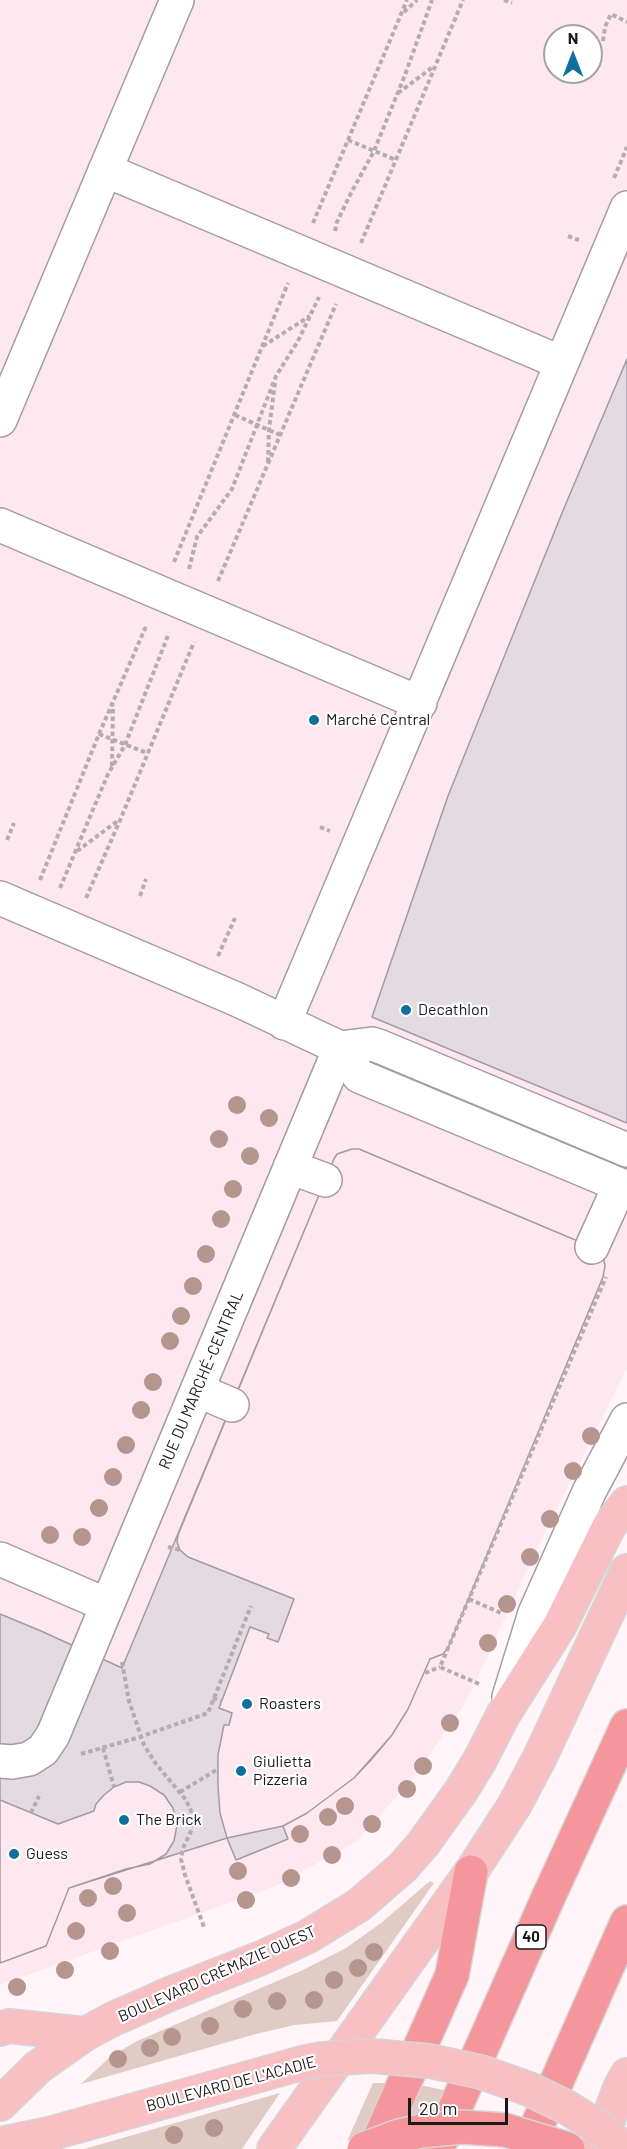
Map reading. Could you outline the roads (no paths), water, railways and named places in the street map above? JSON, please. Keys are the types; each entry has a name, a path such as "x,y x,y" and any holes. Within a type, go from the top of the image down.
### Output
{"highway":[{"name":"40","path":"437,2149 627,1726"},
{"path":"375,2149 452,1975 471,1872"},
{"path":"527,2149 627,1922"},
{"path":"364,2149 399,2136 462,2127 505,2130 568,2149"}],"main road":[{"name":"BOULEVARD CRÉMAZIE OUEST","path":"0,2104 38,2067 85,2034 172,1993 291,1944 359,1905 403,1867 423,1844 461,1791 503,1715 560,1625 609,1526 627,1503"},
{"path":"274,2149 471,1872 514,1806 536,1765 627,1571"},
{"path":"0,2029 9,2026 85,2034"},
{"name":"BOULEVARD DE L'ACADIE","path":"0,2144 59,2131 302,2063 321,2059 372,2056 430,2061 481,2072 529,2089 568,2108 601,2129 624,2149"},
{"path":"597,2149 627,2075"}],"street":[{"path":"0,420 177,0"},
{"path":"105,171 562,363"},
{"path":"284,1023 627,208"},
{"path":"0,525 420,703"},
{"path":"0,898 236,999 340,1048 372,1044 381,1047 627,1150"},
{"path":"340,1048 359,1076 623,1187 601,1258"},
{"name":"RUE DU MARCHÉ-CENTRAL","path":"0,1761 12,1762 28,1759 43,1750 49,1742 340,1048"},
{"path":"290,1167 325,1180"},
{"path":"197,1390 232,1405"},
{"name":"BOULEVARD CRÉMAZIE OUEST","path":"503,1715 535,1613 589,1492 627,1420"},
{"path":"0,1559 107,1605"}],"place":[{"name":"Marché Central","path":"314,720"},
{"name":"Decathlon","path":"406,1010"},
{"name":"Roasters","path":"247,1704"},
{"name":"Giulietta Pizzeria","path":"241,1771"},
{"name":"The Brick","path":"124,1820"},
{"name":"Guess","path":"14,1854"}]}
